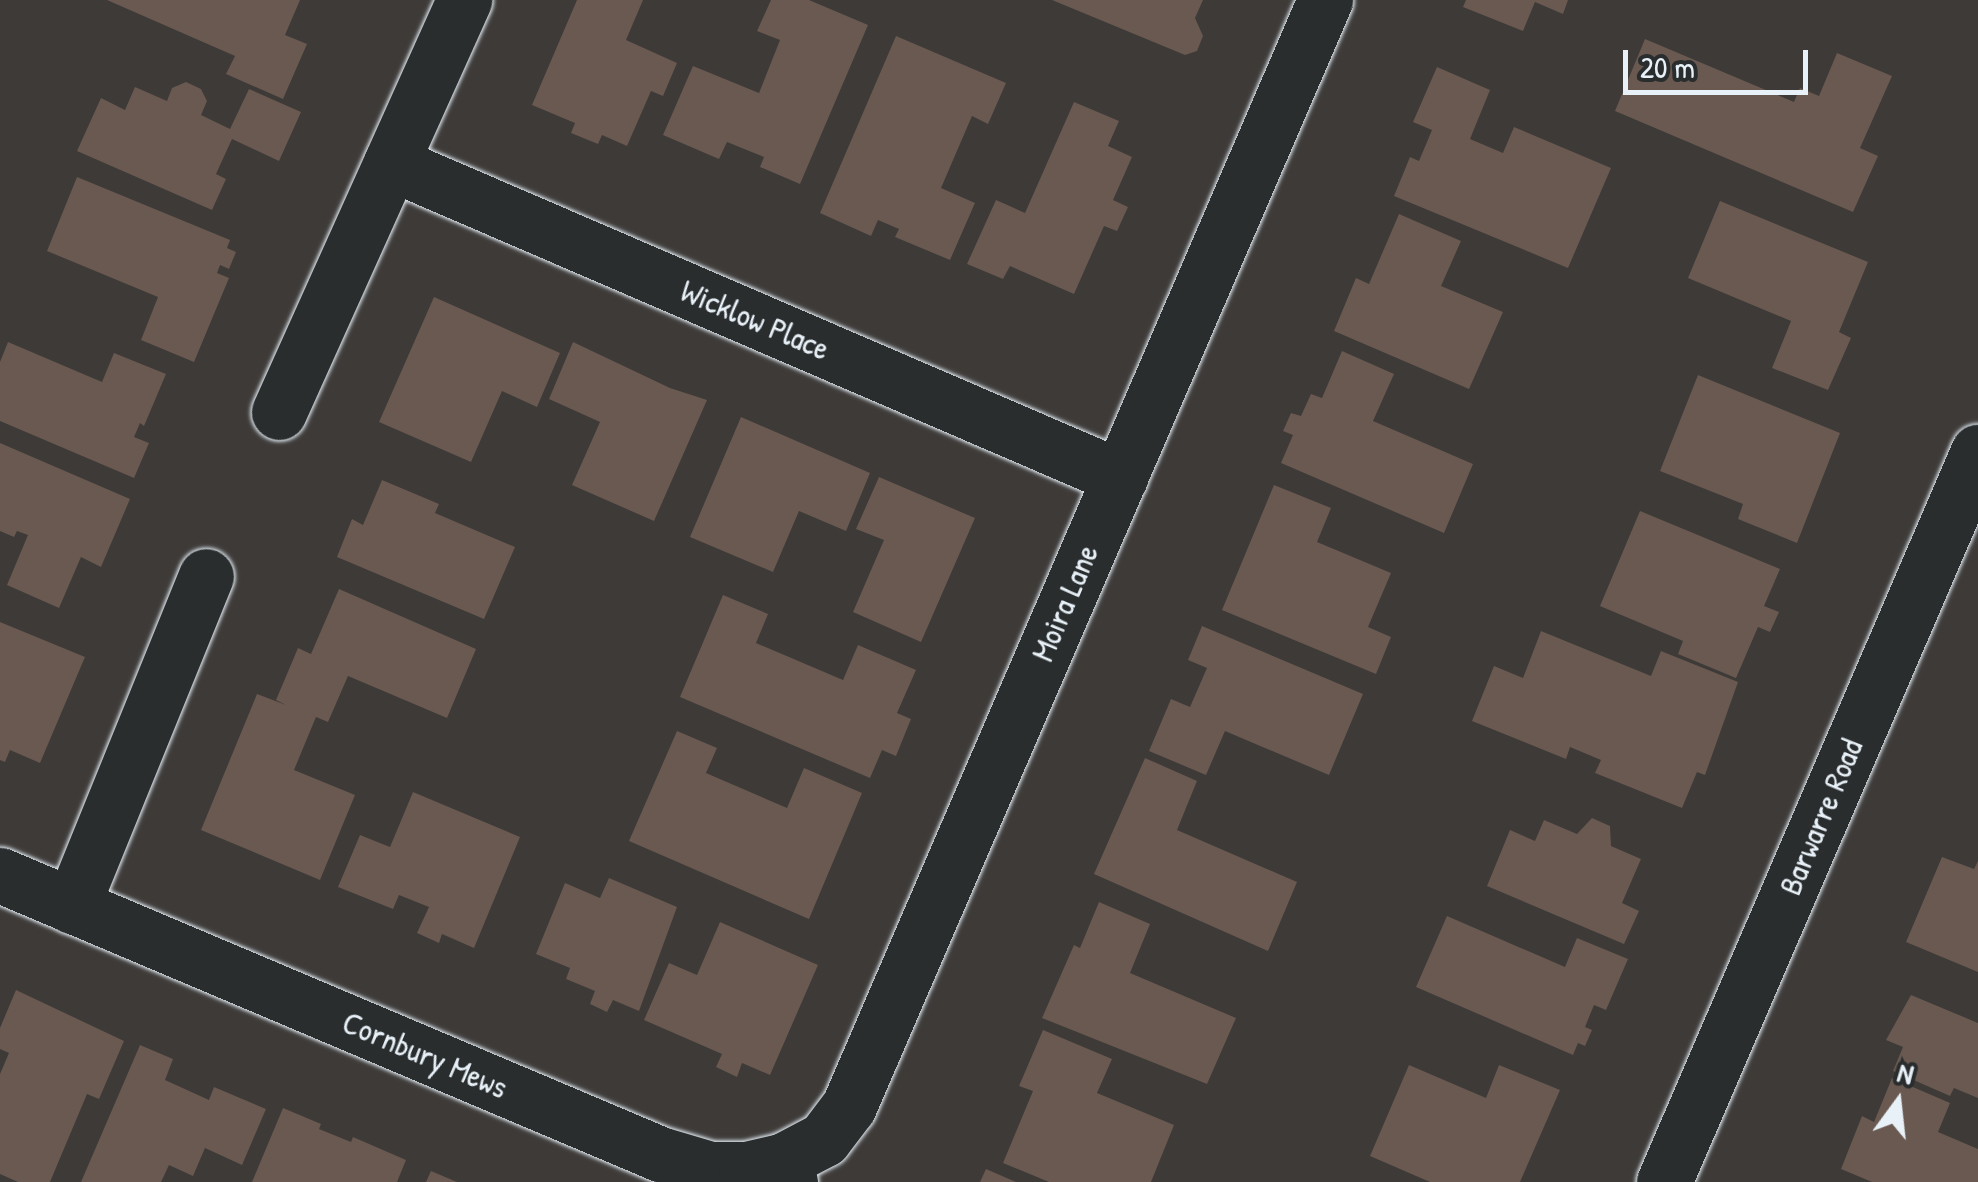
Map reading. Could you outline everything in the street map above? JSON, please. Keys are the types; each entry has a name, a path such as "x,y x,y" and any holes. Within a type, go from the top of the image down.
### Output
{"street":[{"path":"279,412 464,0"},
{"name":"Moira Lane","path":"787,1171 824,1139 849,1106 1325,0"},
{"name":"Wicklow Place","path":"391,163 1120,477"},
{"name":"Barwarre Road","path":"1664,1182 1978,452"},
{"path":"72,906 206,576"},
{"name":"Cornbury Mews","path":"0,874 660,1154 710,1169 787,1171"}],"building":[{"path":"107,0 300,0 285,35 307,44 283,99 226,74 235,56"},
{"path":"577,0 643,0 626,40 677,63 663,96 651,91 627,146 602,135 598,144 571,133 575,123 532,105"},
{"path":"771,0 809,0 868,25 800,184 760,167 764,157 727,142 719,159 663,135 693,66 759,93 780,40 757,31"},
{"path":"1052,0 1203,0 1195,18 1203,36 1197,51 1185,55"},
{"path":"1466,0 1568,0 1563,14 1535,2 1523,31 1463,7"},
{"path":"896,36 1006,83 988,124 972,116 941,188 975,203 950,260 895,237 899,229 878,220 871,236 820,213"},
{"path":"1645,39 1794,102 1800,88 1819,96 1837,53 1892,76 1860,148 1878,156 1853,212 1615,111"},
{"path":"1437,67 1490,90 1470,139 1503,153 1514,127 1611,168 1568,268 1394,196 1410,157 1419,161 1432,130 1413,122"},
{"path":"186,82 201,89 207,101 201,115 230,129 249,89 301,112 279,161 232,139 216,174 226,179 212,210 77,151 101,98 125,110 135,87 167,101 172,88"},
{"path":"1074,102 1119,121 1108,146 1132,157 1113,200 1128,207 1117,231 1104,226 1074,294 1010,266 1003,279 967,264 996,200 1025,213"},
{"path":"77,177 230,240 227,248 236,252 229,269 220,265 217,273 229,278 194,362 141,340 158,297 47,251"},
{"path":"1720,201 1868,262 1839,332 1851,338 1828,390 1772,368 1791,321 1688,278"},
{"path":"1399,214 1461,241 1441,286 1503,312 1469,389 1334,331 1356,278 1369,284"},
{"path":"434,297 560,353 537,407 502,391 471,462 379,422"},
{"path":"8,342 102,382 114,353 166,374 144,426 140,423 134,437 149,443 134,478 0,421 0,362"},
{"path":"573,342 670,388 707,400 654,521 572,485 600,422 549,399"},
{"path":"1342,351 1394,374 1373,421 1473,464 1444,533 1281,463 1293,435 1283,431 1291,413 1301,416 1311,394 1322,398"},
{"path":"1698,375 1840,433 1797,543 1738,519 1743,504 1660,471"},
{"path":"741,417 870,473 846,531 799,511 773,572 690,537"},
{"path":"0,443 130,499 101,567 81,557 59,608 7,585 28,535 17,531 14,537 0,531"},
{"path":"879,477 975,518 921,642 853,612 884,540 856,529"},
{"path":"382,480 439,504 435,513 515,547 484,619 337,557 352,519 363,525"},
{"path":"1274,485 1331,508 1317,542 1391,573 1368,627 1391,637 1376,674 1222,610"},
{"path":"1640,511 1780,569 1764,606 1779,612 1770,632 1758,627 1736,678 1678,654 1683,641 1600,606"},
{"path":"339,589 476,649 447,718 348,676 328,722 316,717 294,770 355,795 320,880 201,830 257,694 286,705 276,700 298,648 311,654"},
{"path":"723,595 768,614 756,643 843,680 858,645 916,670 897,713 911,719 896,756 882,750 870,778 680,697"},
{"path":"0,622 85,657 40,763 10,750 5,762 0,760"},
{"path":"1202,626 1363,694 1329,775 1225,731 1206,775 1149,751 1171,699 1190,707 1207,668 1188,660"},
{"path":"1541,631 1651,676 1661,651 1738,682 1705,775 1697,772 1682,808 1595,773 1601,760 1570,747 1566,759 1472,721 1494,666 1523,678"},
{"path":"677,731 717,748 706,773 787,808 804,768 862,793 809,919 629,841"},
{"path":"1145,758 1197,781 1177,830 1297,882 1268,951 1094,874"},
{"path":"413,792 520,837 474,948 442,934 439,943 417,933 429,907 399,895 393,909 338,887 360,835 390,847"},
{"path":"1592,818 1610,826 1611,846 1641,859 1622,903 1639,911 1624,944 1487,886 1510,830 1535,841 1544,820 1577,834"},
{"path":"1942,857 1974,869 1978,861 1978,972 1906,942"},
{"path":"609,878 677,907 639,1011 613,1000 607,1012 590,1004 595,991 566,979 570,968 536,954 565,883 600,898"},
{"path":"1099,902 1150,924 1130,973 1236,1018 1207,1084 1042,1018 1074,945 1080,948"},
{"path":"1447,916 1565,967 1577,938 1628,959 1606,1010 1594,1005 1585,1027 1592,1030 1585,1046 1578,1043 1573,1055 1416,987"},
{"path":"720,922 818,965 770,1075 742,1063 737,1077 716,1067 722,1054 644,1020 669,963 697,975"},
{"path":"16,990 124,1041 99,1099 87,1094 50,1182 18,1182 0,1174 0,1074 9,1053 0,1049 0,1028"},
{"path":"1911,995 1978,1023 1978,1098 1954,1088 1950,1096 1893,1071 1903,1047 1886,1040"},
{"path":"1043,1030 1112,1059 1097,1093 1174,1125 1151,1182 1049,1182 1003,1163 1033,1091 1019,1086"},
{"path":"140,1045 173,1059 165,1080 209,1100 214,1087 266,1109 242,1165 205,1148 193,1176 169,1165 161,1182 81,1182"},
{"path":"1409,1065 1486,1098 1499,1065 1560,1090 1520,1182 1430,1182 1370,1156"},
{"path":"1892,1078 1950,1103 1938,1132 1978,1149 1978,1182 1872,1182 1841,1169 1862,1116 1874,1122"},
{"path":"283,1108 321,1124 319,1129 351,1142 353,1137 406,1160 397,1182 252,1182"},
{"path":"986,1169 1016,1182 980,1182"},
{"path":"431,1171 457,1182 426,1182"}]}
